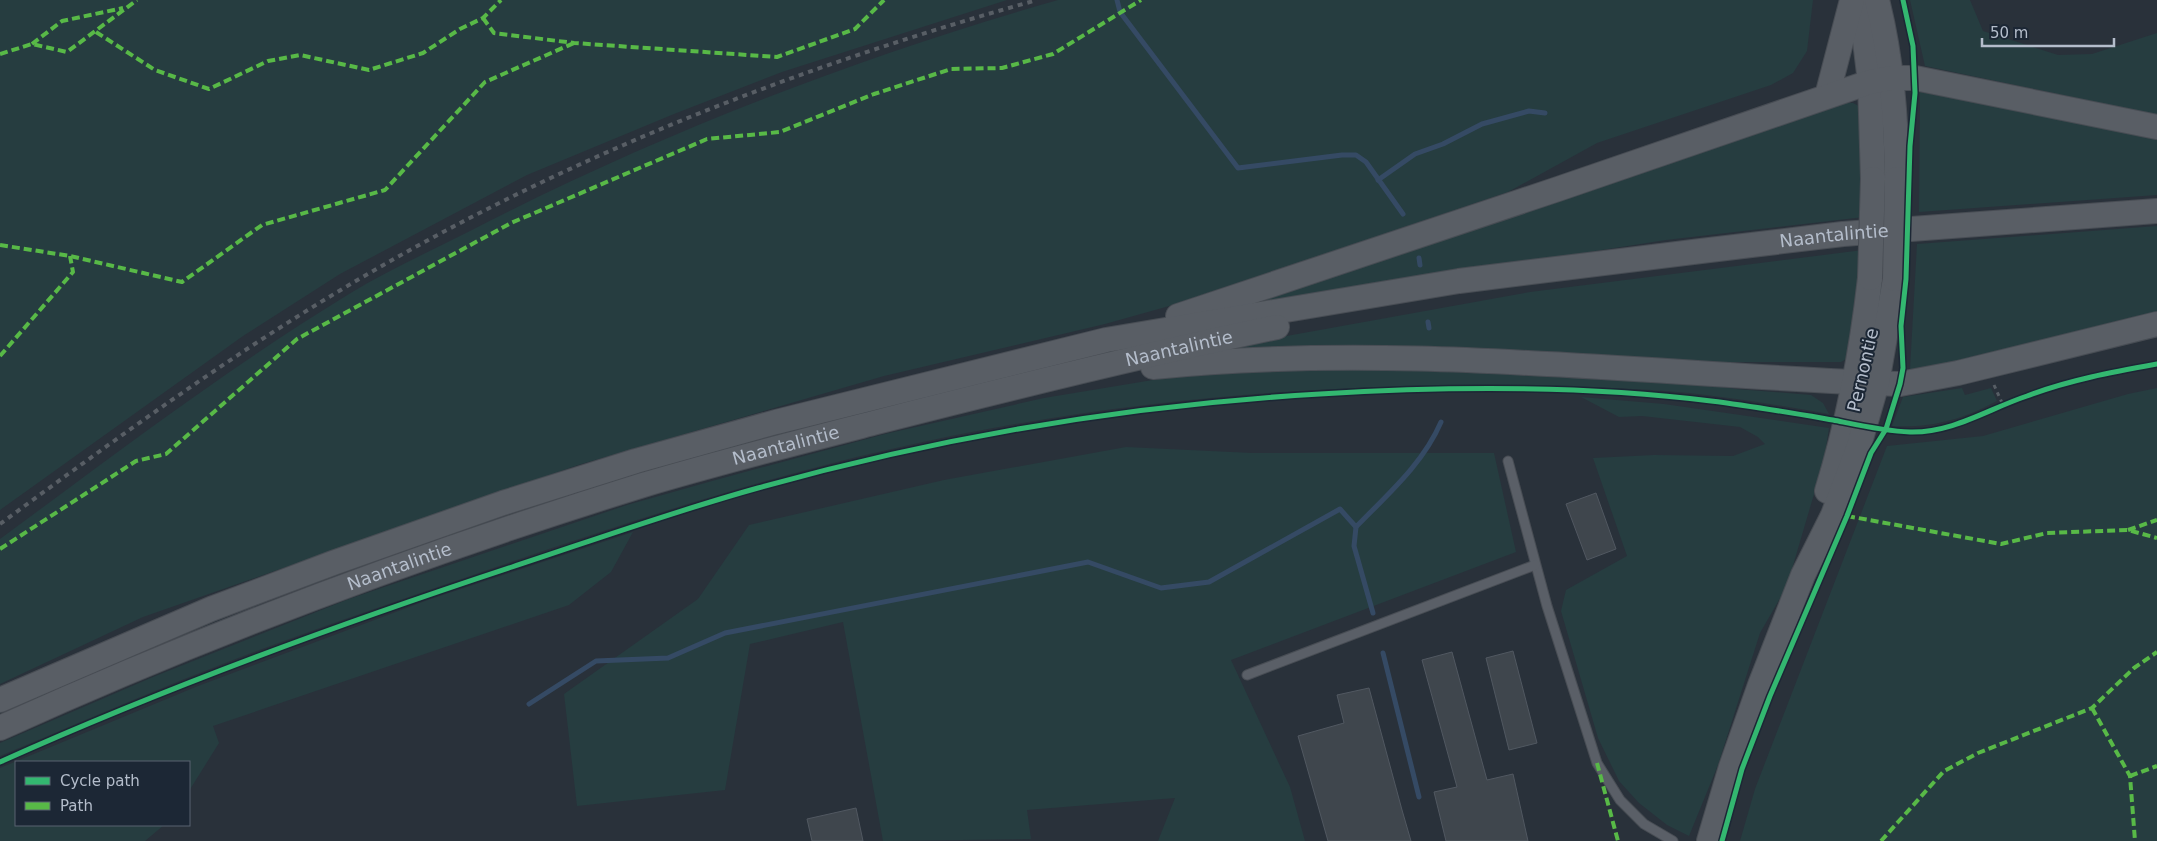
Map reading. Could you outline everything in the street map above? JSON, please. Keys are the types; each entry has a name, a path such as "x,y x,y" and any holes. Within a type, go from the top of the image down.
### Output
{"main road":[{"path":"1827,96 1852,0"},
{"name":"Pernontie","path":"1803,575 1834,515 1858,449 1877,383 1894,279 1898,179 1896,122 1881,80 1860,0"},
{"name":"Pernontie","path":"1709,841 1731,767 1803,575 1840,443 1865,322 1870,278 1881,80 1877,0"},
{"path":"1106,340 1558,189 1827,96 1881,80 1915,78 2157,127"},
{"name":"Naantalintie","path":"0,700 211,609 333,563 513,500 636,461 776,422 1106,340 1459,281 1843,234 2157,211"},
{"name":"Naantalintie","path":"0,728 213,637 342,588 522,524 645,485 778,448 1054,377 1300,322 1603,264"},
{"path":"1054,377 1217,361 1308,357 1514,363 1900,384 1958,373 2157,324"}],"lane":[{"path":"1508,461 1535,565 1597,763 1620,800 1644,824 1673,841"},
{"path":"1247,675 1535,565"}],"path":[{"path":"1993,383 2002,405"},
{"path":"1995,409 2012,402"}],"green space":[{"path":"0,0 1007,0 782,72 674,114 527,175 340,274 243,336 0,510"},
{"path":"1058,0 1813,0 1807,51 1793,73 1771,85 1597,143 1508,192 1180,303 1105,324 884,376 578,465 143,617 0,684 0,539 129,444 259,352 364,285 542,195 614,162 686,130 833,73 907,47"},
{"path":"1910,0 1970,0 1983,31 2058,55 2092,54 2157,33 2157,115 1925,66"},
{"path":"1920,92 2157,136 2157,195 1919,212"},
{"path":"1844,103 1853,103 1861,107 1864,217 1666,240 1242,306"},
{"path":"2157,226 2157,315 2047,344 1914,370 1910,369 1917,244"},
{"path":"1863,250 1848,358 1841,362 1680,362 1335,346 1231,349 1231,346 1530,292"},
{"path":"1304,367 1486,371 1693,383 1737,389 1811,395 1823,403 1829,414 1707,395 1666,391 1576,387 1431,386 1352,388 1196,399 1118,408 963,434 887,450 788,475 690,503 544,551 245,655 0,756 0,743 153,677 349,599 627,505 885,434 1044,398 1183,375"},
{"path":"1962,388 1965,395 1991,388 1997,401 1959,418 1920,426 1892,426 1903,397"},
{"path":"2157,388 2157,841 1740,841 1755,789 1887,446 1983,436 2128,394"},
{"path":"1581,397 1664,404 1829,428 1824,460 1787,586 1760,633 1718,765 1689,836 1667,825 1639,803 1619,781 1598,738 1561,611 1566,590 1627,556 1593,458 1654,455 1733,456 1765,444 1758,437 1740,427 1642,416 1619,417"},
{"path":"1126,447 1252,453 1494,453 1516,552 1231,660 1290,787 1305,841 1158,841 1175,798 1027,810 1031,839 883,841 843,622 750,644 725,790 577,806 564,694 698,599 749,525 944,480"},
{"path":"633,532 611,572 569,605 213,726 219,743 190,789 190,761 17,761 198,686 428,600"},
{"path":"15,762 15,826 163,826 145,841 0,841 0,768"}],"building":[{"path":"1596,493 1616,549 1587,560 1566,504"},
{"path":"1513,651 1537,743 1509,750 1486,658"},
{"path":"1452,652 1487,780 1513,774 1528,841 1446,841 1434,792 1457,787 1422,660"},
{"path":"1369,688 1411,841 1328,841 1298,736 1344,723 1337,695"},
{"path":"856,808 863,841 812,841 807,819"}],"waterway":[{"path":"1117,0 1120,12 1238,168 1342,155 1356,155 1366,162 1403,214"},
{"path":"1378,180 1415,154 1443,144 1482,124 1529,111 1545,113"},
{"path":"1419,258 1420,265"},
{"path":"1428,322 1429,328"},
{"path":"529,704 596,661 668,658 725,633 1088,562 1161,588 1209,582 1340,509 1356,527 1392,491 1414,465 1424,452 1441,422"},
{"path":"1356,527 1354,546 1373,613"},
{"path":"1383,653 1419,797"}],"railway":[{"path":"0,524 164,405 248,348 334,294 417,246 502,202 588,161 675,123 764,88 854,56 1037,0"}],"marked path":[{"path":"0,54 32,44 67,52 137,0"},
{"path":"96,32 155,70 209,89 268,61 300,55 369,70 423,53 460,29 483,18 501,0"},
{"path":"483,18 494,33 574,43 777,57 855,29 884,0"},
{"path":"0,549 136,461 166,454 297,339 511,223 707,139 780,132 874,94 951,69 1002,68 1053,54 1141,0"},
{"path":"32,44 62,21 123,8"},
{"path":"0,245 70,256 182,282 262,225 385,190 485,82 574,43"},
{"path":"0,356 73,272 70,256"},
{"path":"1847,516 2001,544 2047,533 2128,530 2157,538"},
{"path":"2128,530 2157,520"},
{"path":"1881,841 1944,771 1978,753 2092,708 2134,668 2157,652"},
{"path":"2092,708 2130,776 2135,841"},
{"path":"1597,763 1618,841"},
{"path":"2130,776 2157,766"}],"cycle path":[{"path":"1722,841 1742,769 1770,696 1847,516 1871,453 1886,429 1900,384 1903,368 1901,326 1906,279 1910,146 1915,93 1913,46 1903,0"},
{"path":"0,762 190,682 318,634 635,526 727,497 827,470 896,453 1036,426 1107,415 1249,399 1369,391 1467,388 1614,392 1662,396 1757,407 1871,428 1910,432 1941,429 2059,385 2157,364"}]}
